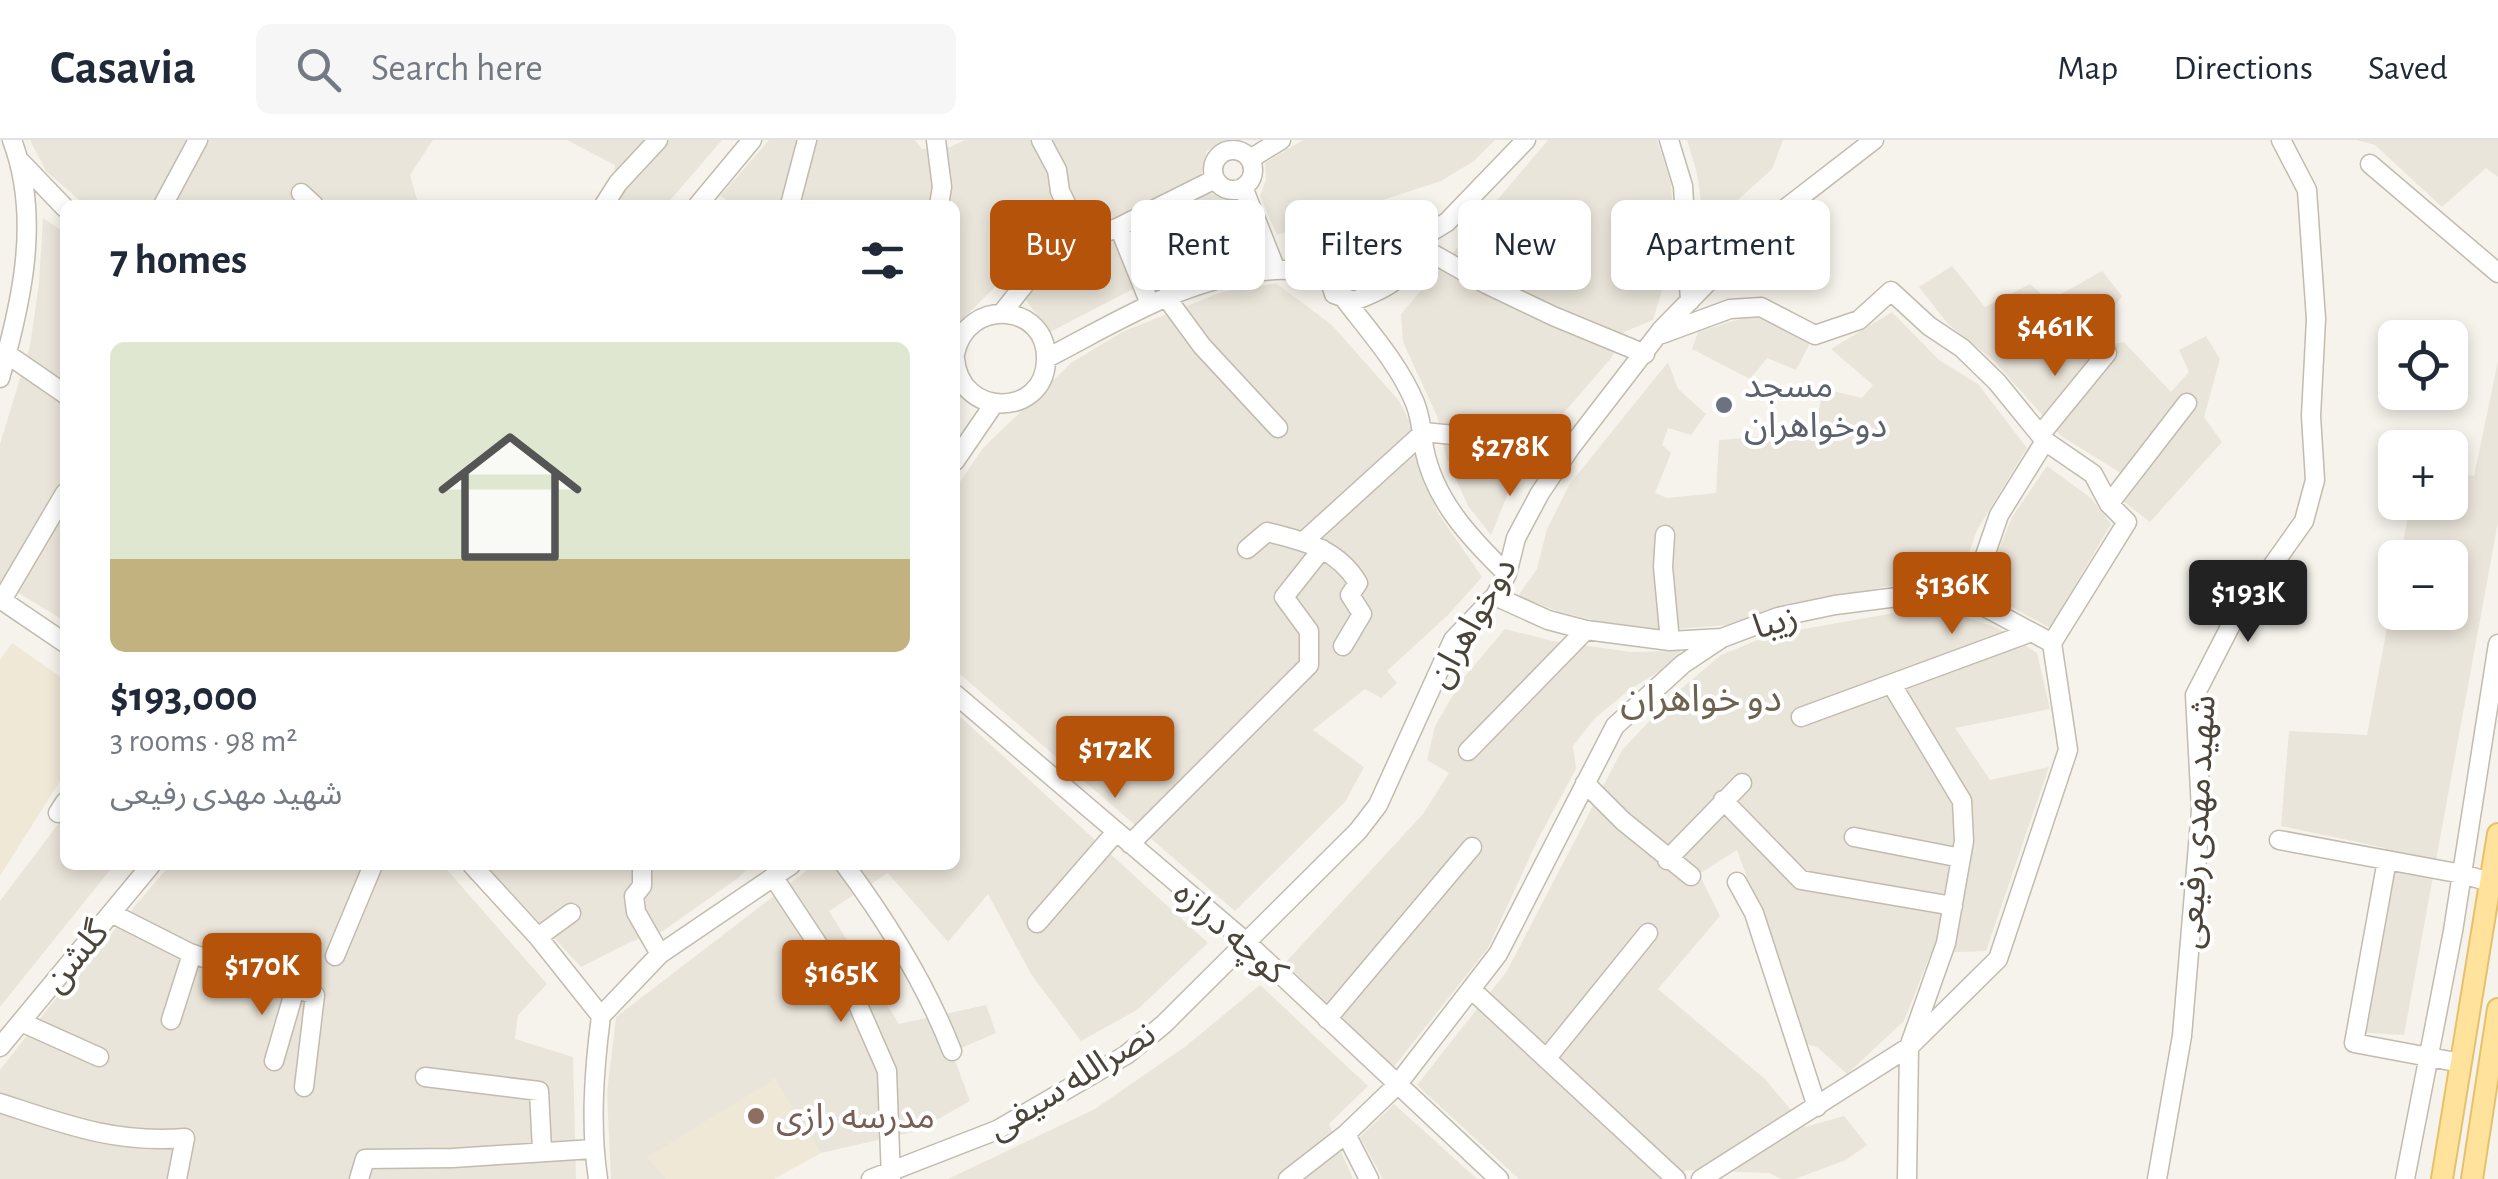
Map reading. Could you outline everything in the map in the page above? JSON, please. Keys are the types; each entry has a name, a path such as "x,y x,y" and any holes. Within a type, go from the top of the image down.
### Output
{"main road":[{"path":"2442,1179 2498,834"},
{"path":"2472,1179 2498,1008"}],"street":[{"path":"0,140 60,203"},
{"path":"0,378 23,272 28,204 12,140"},
{"path":"167,200 198,140"},
{"path":"607,200 618,182 658,140"},
{"path":"706,200 752,140"},
{"path":"791,200 807,140"},
{"path":"936,140 941,200"},
{"path":"1040,140 1057,170 1064,200"},
{"path":"1250,159 1281,140"},
{"path":"1438,228 1526,140"},
{"path":"1670,140 1683,186 1690,302"},
{"name":"دوخواهران","path":"1245,941 1358,831 1378,805 1454,640 1495,596 1507,574 1516,538 1540,494 1658,335 1764,225 1874,140"},
{"name":"شهید مهدی رفیعی","path":"2156,1179 2182,1036 2201,810 2196,696 2233,621 2304,521 2315,480 2311,416 2316,320 2306,190 2281,140"},
{"path":"1240,151 1250,159 1252,178 1244,187 1230,190 1214,178 1213,166 1220,154 1240,151"},
{"path":"2370,164 2498,273"},
{"path":"1111,230 1214,178"},
{"path":"1244,187 1276,270"},
{"path":"1119,227 1158,301 1278,428"},
{"path":"1438,259 1536,308 1646,354"},
{"path":"1046,358 1158,301 1215,280 1285,271"},
{"path":"1002,313 1021,290"},
{"path":"1332,290 1346,301 1380,346 1415,401 1424,432 1424,448 1442,498 1467,536 1507,574"},
{"path":"1346,301 1375,290"},
{"path":"1658,335 1730,309 1760,307 1815,335 1858,320 1892,292 1973,360 2042,438 2094,474 2109,504 2127,522 2052,643 2068,750 1998,960 1909,1046 1701,1179"},
{"path":"960,343 966,328 982,316 1002,313 1019,316 1034,326 1043,341 1046,358 1042,377 1031,393 1014,402 994,404 968,391 960,377"},
{"path":"960,319 966,328"},
{"path":"1970,599 1999,514 2042,438 2107,352"},
{"path":"7,354 60,391"},
{"path":"2109,504 2187,403"},
{"path":"960,454 994,404"},
{"path":"1304,541 1424,432 1571,448"},
{"path":"60,501 1,600 60,640"},
{"path":"1247,549 1267,532 1304,541 1347,564 1358,583 1350,595 1362,614 1343,646"},
{"path":"1665,535 1663,567 1670,641"},
{"path":"1037,922 1309,665 1309,631 1284,597 1322,549"},
{"name":"زیبا","path":"1495,596 1548,620 1586,630 1670,641 1722,638 1778,617 1835,605 1929,594 1970,599 2052,643"},
{"path":"1468,751 1586,630"},
{"path":"1802,717 2029,633"},
{"path":"1288,1179 1346,1134 1397,1085 1498,954 1615,726 1684,664 1722,638"},
{"path":"2406,1179 2462,874 2498,644"},
{"path":"1892,685 1962,801 1964,841 1946,943 1909,1046 1907,1179"},
{"name":"کوچه درازه","path":"960,698 1245,941 1499,1179"},
{"path":"1585,783 1668,860 1691,876"},
{"path":"1668,860 1742,783"},
{"path":"1723,800 1801,880 1953,906"},
{"path":"1854,836 1961,858"},
{"path":"2279,840 2490,882"},
{"path":"1327,1019 1472,847"},
{"path":"2387,860 2354,1044 2461,1063"},
{"name":"گلشن","path":"0,1047 147,870"},
{"path":"335,956 371,870"},
{"path":"478,870 601,1016"},
{"path":"642,870 642,886 634,896 636,912 660,954"},
{"path":"598,1179 594,1148 601,1016 660,954 785,870"},
{"path":"849,870 881,913 935,1006 952,1052"},
{"path":"774,878 858,1005 887,1072 891,1176"},
{"path":"1737,882 1754,913 1817,1106"},
{"path":"111,913 192,954 315,995 304,1087"},
{"path":"538,938 570,913"},
{"path":"1546,1059 1648,933"},
{"name":"نصرالله سیفی","path":"872,1179 891,1176 997,1130 1126,1055 1164,1024 1245,941"},
{"path":"171,1020 192,954"},
{"path":"274,1061 295,988"},
{"path":"1471,989 1676,1179"},
{"path":"21,1022 98,1057"},
{"path":"425,1077 539,1090 542,1150"},
{"path":"0,1103 89,1133 148,1141 185,1138 177,1179"},
{"path":"1346,1134 1369,1179"},
{"path":"359,1179 365,1159 453,1158 594,1148"}],"shaded area":[{"path":"30,140 433,140 410,175 417,200 79,200 46,171"},
{"path":"567,140 722,140 670,200 613,200 615,165"},
{"path":"769,140 915,140 922,149 950,147 965,140 1226,140 1207,151 1201,176 1210,193 1228,200 1131,200 1131,290 1050,332 1018,290 1111,290 1111,200 990,200 992,290 960,322 960,200 727,200 720,196"},
{"path":"1303,140 1495,140 1474,161 1441,181 1383,200 1285,200 1285,232 1277,235 1260,196 1266,179 1265,163"},
{"path":"1548,140 1657,140 1671,183 1672,200 1611,200 1611,290 1662,290 1653,320 1624,332 1612,357 1562,415 1534,430 1491,535 1468,506 1446,457 1437,416 1403,342 1401,314 1421,290 1438,290 1438,270 1458,247 1458,290 1591,290 1591,200 1497,200"},
{"path":"1687,140 1783,140 1772,169 1738,200 1701,200"},
{"path":"2356,140 2498,140 2498,177 2486,168 2442,207 2375,145"},
{"path":"43,218 60,230 60,618 0,582 0,444 30,346"},
{"path":"1952,266 1985,307 2030,284 2049,301 2102,271 2122,296 2111,311 2094,304 2068,333 2088,348 2124,342 2171,392 2189,372 2179,350 2206,336 2220,359 2204,417 2222,442 2150,522 2123,501 2137,483 2061,436 1994,361 1948,324 1919,287"},
{"path":"1276,283 1332,325 1399,401 1412,426 1418,460 1438,513 1482,577 1448,615 1387,671 1397,683 1381,698 1365,689 1313,730 1364,767 1345,802 1235,911 960,674 960,482 983,448 1071,363 1122,332 1222,292 1265,290 1265,285"},
{"path":"1892,312 1939,360 1978,384 2027,448 1977,530 1960,578 1810,601 1728,625 1661,630 1614,625 1557,611 1518,596 1537,569 1547,529 1569,485 1668,362 1678,389 1706,414 1691,435 1668,428 1662,445 1671,453 1655,493 1667,498 1716,493 1719,440 1813,433 1824,389 1862,398 1873,385 1831,349"},
{"path":"1746,317 1763,318 1810,343 1796,370 1767,358 1750,379 1692,349 1698,332"},
{"path":"2498,361 2498,522 2404,1035 2351,1032 2385,848 2281,826 2289,731 2367,735 2387,630 2468,630 2468,540 2403,540 2408,520 2468,520 2468,475 2474,476"},
{"path":"2047,466 2091,498 2111,524 2050,628 1982,591 2012,517"},
{"path":"1906,611 1953,613 1998,628 2037,653 2050,709 1955,728 1990,780 2049,767 1986,951 1931,953 1904,1021 1847,1074 1817,1047 1783,1037 1786,986 1737,850 1699,874 1720,916 1658,989 1765,1079 1805,1127 1844,1116 1867,1145 1846,1160 1795,1179 1781,1179 1769,1173 1686,1170 1679,1179 1519,1179 1417,1085 1507,971 1622,750 1675,694 1721,655 1770,635"},
{"path":"1505,629 1553,641 1631,652 1681,651 1668,666 1629,690 1594,719 1573,746 1576,769 1538,839 1488,948 1393,1068 1285,963 1423,814 1449,773 1427,760 1435,726 1462,680"},
{"path":"12,643 60,677 60,781 0,876 0,660"},
{"path":"960,717 1208,943 1137,1010 1081,1041 1031,974 988,894 948,942 888,873 829,911 899,1024 986,1005 996,1033 952,1052 970,1101 917,1131 821,1153 774,1079 666,1179 611,1179 607,1092 616,1017 807,870 960,870"},
{"path":"60,822 60,870 110,870 0,1007 0,901"},
{"path":"166,870 447,870 547,984 518,1015 515,1039 573,1057 576,1179 0,1179 0,1070"},
{"path":"491,870 746,870 663,931 630,942 581,967"},
{"path":"1260,985 1368,1086 1329,1124 1353,1179 948,1179 1095,1109 1186,1046"},
{"name":"مدرسه رازی","path":"775,1079 821,1153 774,1179 666,1179 647,1157"},
{"path":"1394,1104 1477,1179 1383,1179 1360,1137"}],"place":[{"name":"مسجد دوخواهران","path":"1724,405"},
{"name":"مدرسه رازی","path":"756,1116"}],"district":[{"name":"دو خواهران","path":"1701,698"}]}
